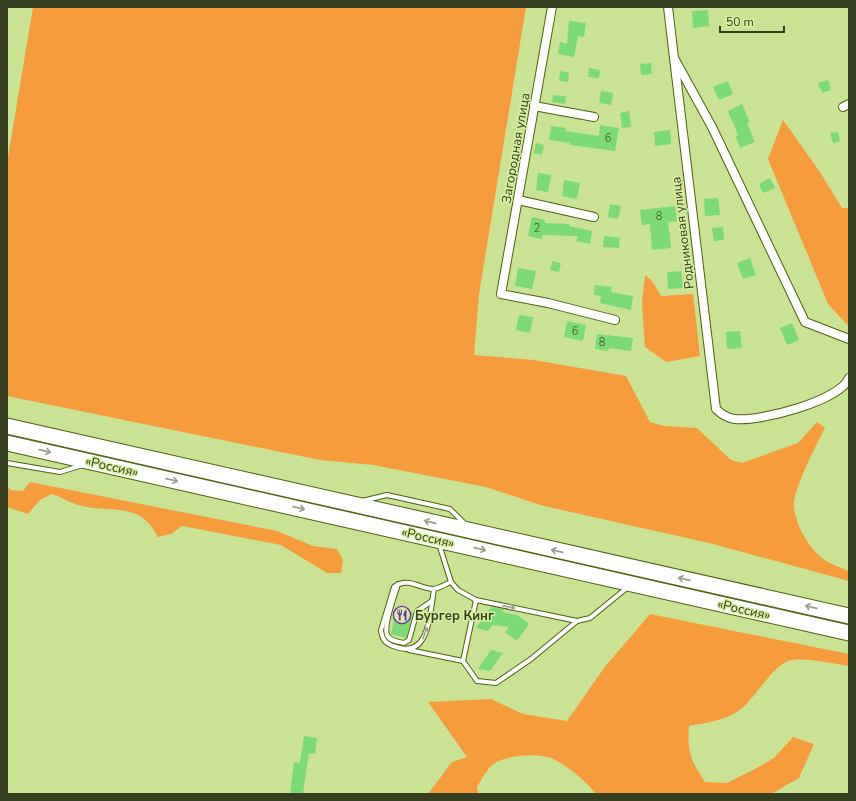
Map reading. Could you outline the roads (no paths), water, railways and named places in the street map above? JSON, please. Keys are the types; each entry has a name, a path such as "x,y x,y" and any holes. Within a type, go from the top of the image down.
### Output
{"highway":[{"name":"«Россия»","path":"7,426 471,532 849,616"},
{"name":"«Россия»","path":"7,443 849,633"}],"street":[{"name":"Загородная улица","path":"552,7 501,294 548,303 615,320"},
{"name":"Родниковая улица","path":"668,7 716,409 727,417 748,419 765,417 798,408 829,395 848,382 849,378"},
{"path":"674,58 712,127 805,322 849,339"},
{"path":"534,106 594,117"},
{"path":"518,200 594,217"}],"lane":[{"path":"7,463 60,472 92,462"},
{"path":"438,540 451,582 458,590 476,600 577,621 590,618 632,583"},
{"path":"451,582 434,589 408,582 398,583 390,593 381,630 382,638 387,643 407,650 463,661 477,681 496,682 531,659 577,621"},
{"path":"398,583 387,626 387,635 390,639 404,643 409,640 417,611 432,601"},
{"path":"407,650 416,648 426,633 434,589"},
{"path":"463,661 476,600"}],"place":[{"name":"Бургер Кинг","path":"402,615"}]}
